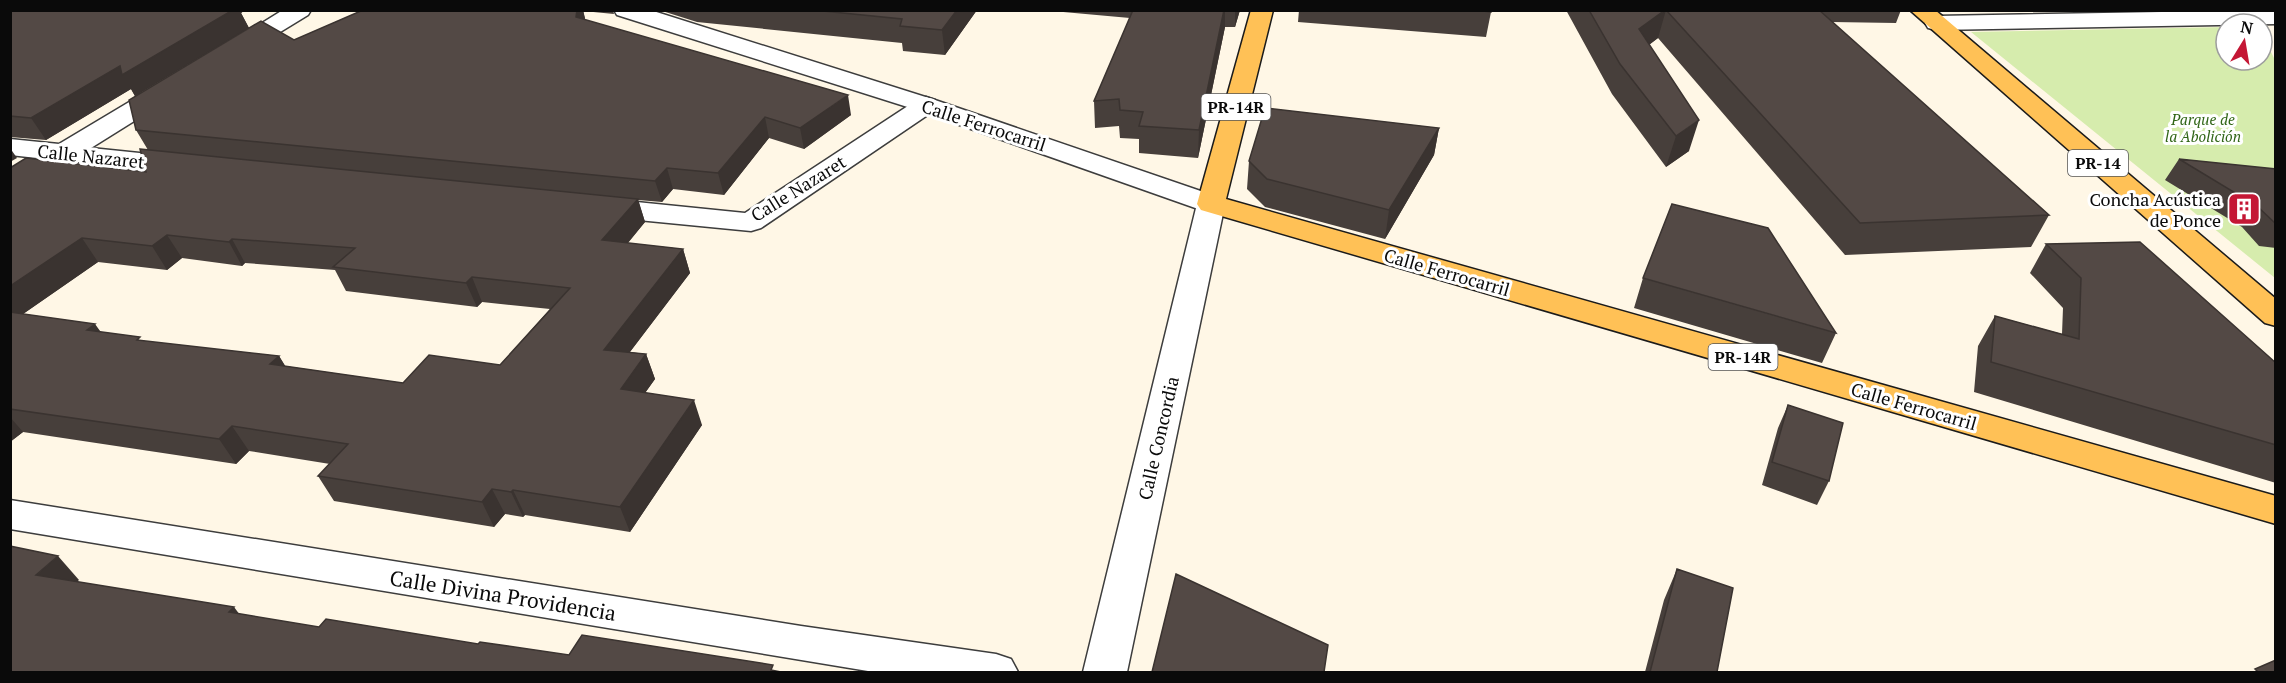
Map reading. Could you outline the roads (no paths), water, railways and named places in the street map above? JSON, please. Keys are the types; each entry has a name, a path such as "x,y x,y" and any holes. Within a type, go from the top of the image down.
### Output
{"main road":[{"name":"PR-14R","path":"1211,204 1262,10"},
{"name":"PR-14","path":"1928,17 2276,316"},
{"name":"Calle Ferrocarril","path":"1211,204 2276,510"}],"street":[{"path":"10,186 300,10"},
{"name":"Calle Ferrocarril","path":"625,10 926,105 1211,204"},
{"path":"1928,17 2276,17"},
{"name":"Calle Nazaret","path":"576,206 751,222 926,105"},
{"name":"Calle Nazaret","path":"10,147 214,169"},
{"name":"Calle Concordia","path":"1104,672 1211,204"},
{"name":"Calle Divina Providencia","path":"10,514 801,644 996,672"}],"place":[{"name":"Concha Acústica de Ponce","path":"2244,209"}],"park label":[{"name":"Parque de la Abolición","path":"2203,128"}]}
